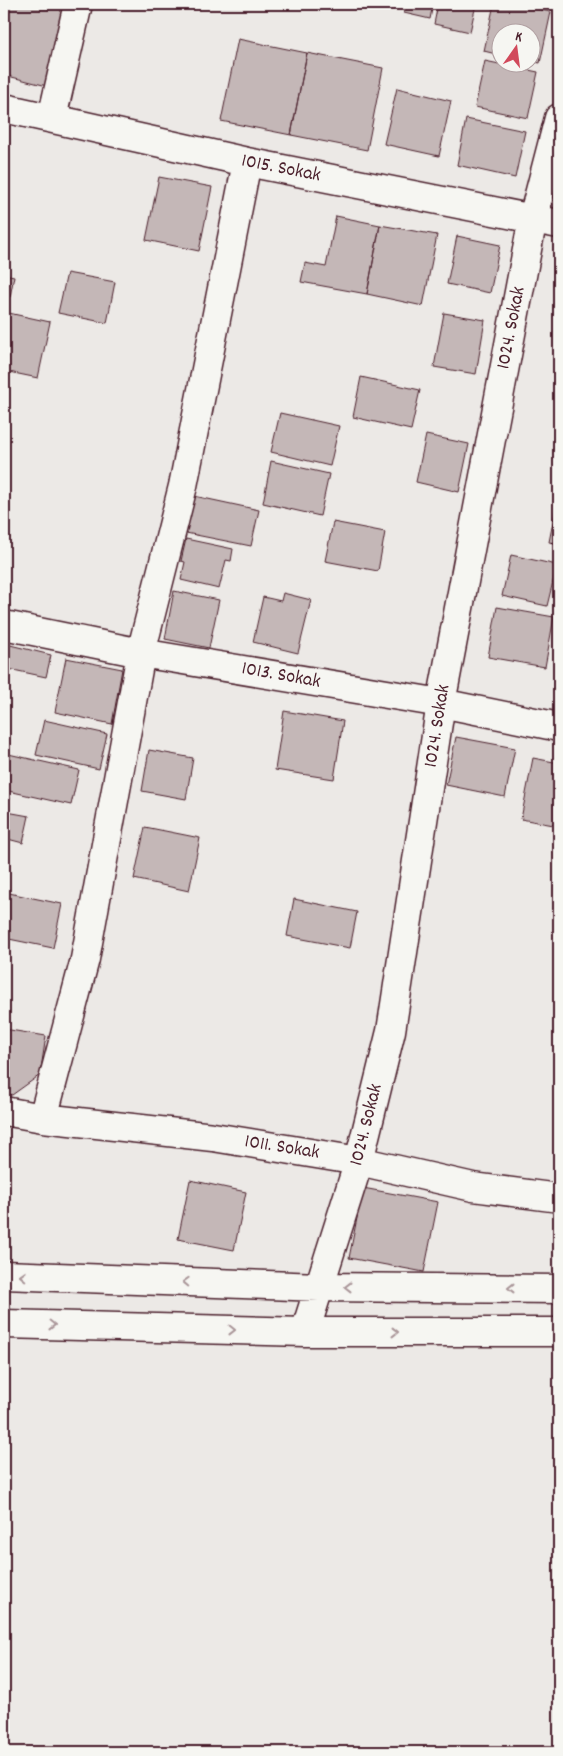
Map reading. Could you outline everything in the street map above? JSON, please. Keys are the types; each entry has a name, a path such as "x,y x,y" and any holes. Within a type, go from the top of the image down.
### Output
{"street":[{"path":"52,118 78,4"},
{"name":"1015. Sokak","path":"4,108 247,162 559,224"},
{"name":"1024. Sokak","path":"305,1332 359,1161 391,1031 441,703 533,218 559,118"},
{"path":"43,1118 85,959 140,653 183,486 247,162"},
{"name":"1013. Sokak","path":"4,625 140,653 441,703 559,727"},
{"name":"1011. Sokak","path":"4,1111 43,1118 213,1137 359,1161 473,1187 559,1198"},
{"path":"4,1275 319,1287 559,1289"},
{"path":"4,1324 305,1332 559,1332"}],"building":[{"path":"4,4 66,4 47,86 4,75"},
{"path":"406,4 433,4 430,19 404,13"},
{"path":"438,4 476,4 470,32 434,24"},
{"path":"494,4 513,4 551,12 540,63 540,22 490,22"},
{"path":"490,23 490,52 484,51"},
{"path":"238,39 307,53 291,135 221,121"},
{"path":"307,53 383,68 367,150 291,135"},
{"path":"485,61 490,62 490,72 538,72 528,118 475,107"},
{"path":"397,88 451,101 439,156 384,144"},
{"path":"466,119 525,131 515,178 457,165"},
{"path":"159,177 212,187 199,251 146,240"},
{"path":"336,216 380,225 367,294 301,282 305,263 326,267"},
{"path":"380,225 437,235 423,306 367,294"},
{"path":"457,236 500,245 490,293 447,284"},
{"path":"67,273 115,282 107,323 58,313"},
{"path":"4,274 14,276 10,297 4,296"},
{"path":"4,312 50,322 38,378 4,371"},
{"path":"444,313 485,320 476,374 434,367"},
{"path":"361,377 420,390 411,430 353,417"},
{"path":"280,413 339,426 330,466 271,452"},
{"path":"426,435 469,444 459,492 416,482"},
{"path":"271,461 329,474 320,516 263,503"},
{"path":"559,492 559,544 549,542"},
{"path":"194,496 259,510 251,546 186,533"},
{"path":"333,522 385,532 378,571 325,561"},
{"path":"186,539 233,549 231,561 226,560 219,589 181,580 185,562 181,561"},
{"path":"511,555 557,565 547,606 502,596"},
{"path":"174,591 219,600 209,648 165,639"},
{"path":"283,593 311,600 298,653 253,642 263,597 281,601"},
{"path":"497,607 554,617 545,667 488,657"},
{"path":"6,644 51,655 46,677 4,668"},
{"path":"66,658 122,669 112,724 55,712"},
{"path":"284,711 343,721 334,779 275,770"},
{"path":"44,720 107,734 99,769 36,755"},
{"path":"456,737 515,748 505,797 446,785"},
{"path":"149,750 193,758 186,799 142,791"},
{"path":"4,753 79,770 71,805 4,790"},
{"path":"533,758 559,763 559,826 521,819"},
{"path":"4,797 10,798 7,812 29,816 23,843 4,838"},
{"path":"145,827 200,838 189,891 134,879"},
{"path":"4,892 62,904 53,948 4,938"},
{"path":"294,899 357,912 350,948 287,936"},
{"path":"4,1029 46,1036 40,1075 12,1095 4,1093"},
{"path":"190,1180 246,1192 234,1250 178,1239"},
{"path":"363,1188 438,1202 424,1272 349,1258"}]}
